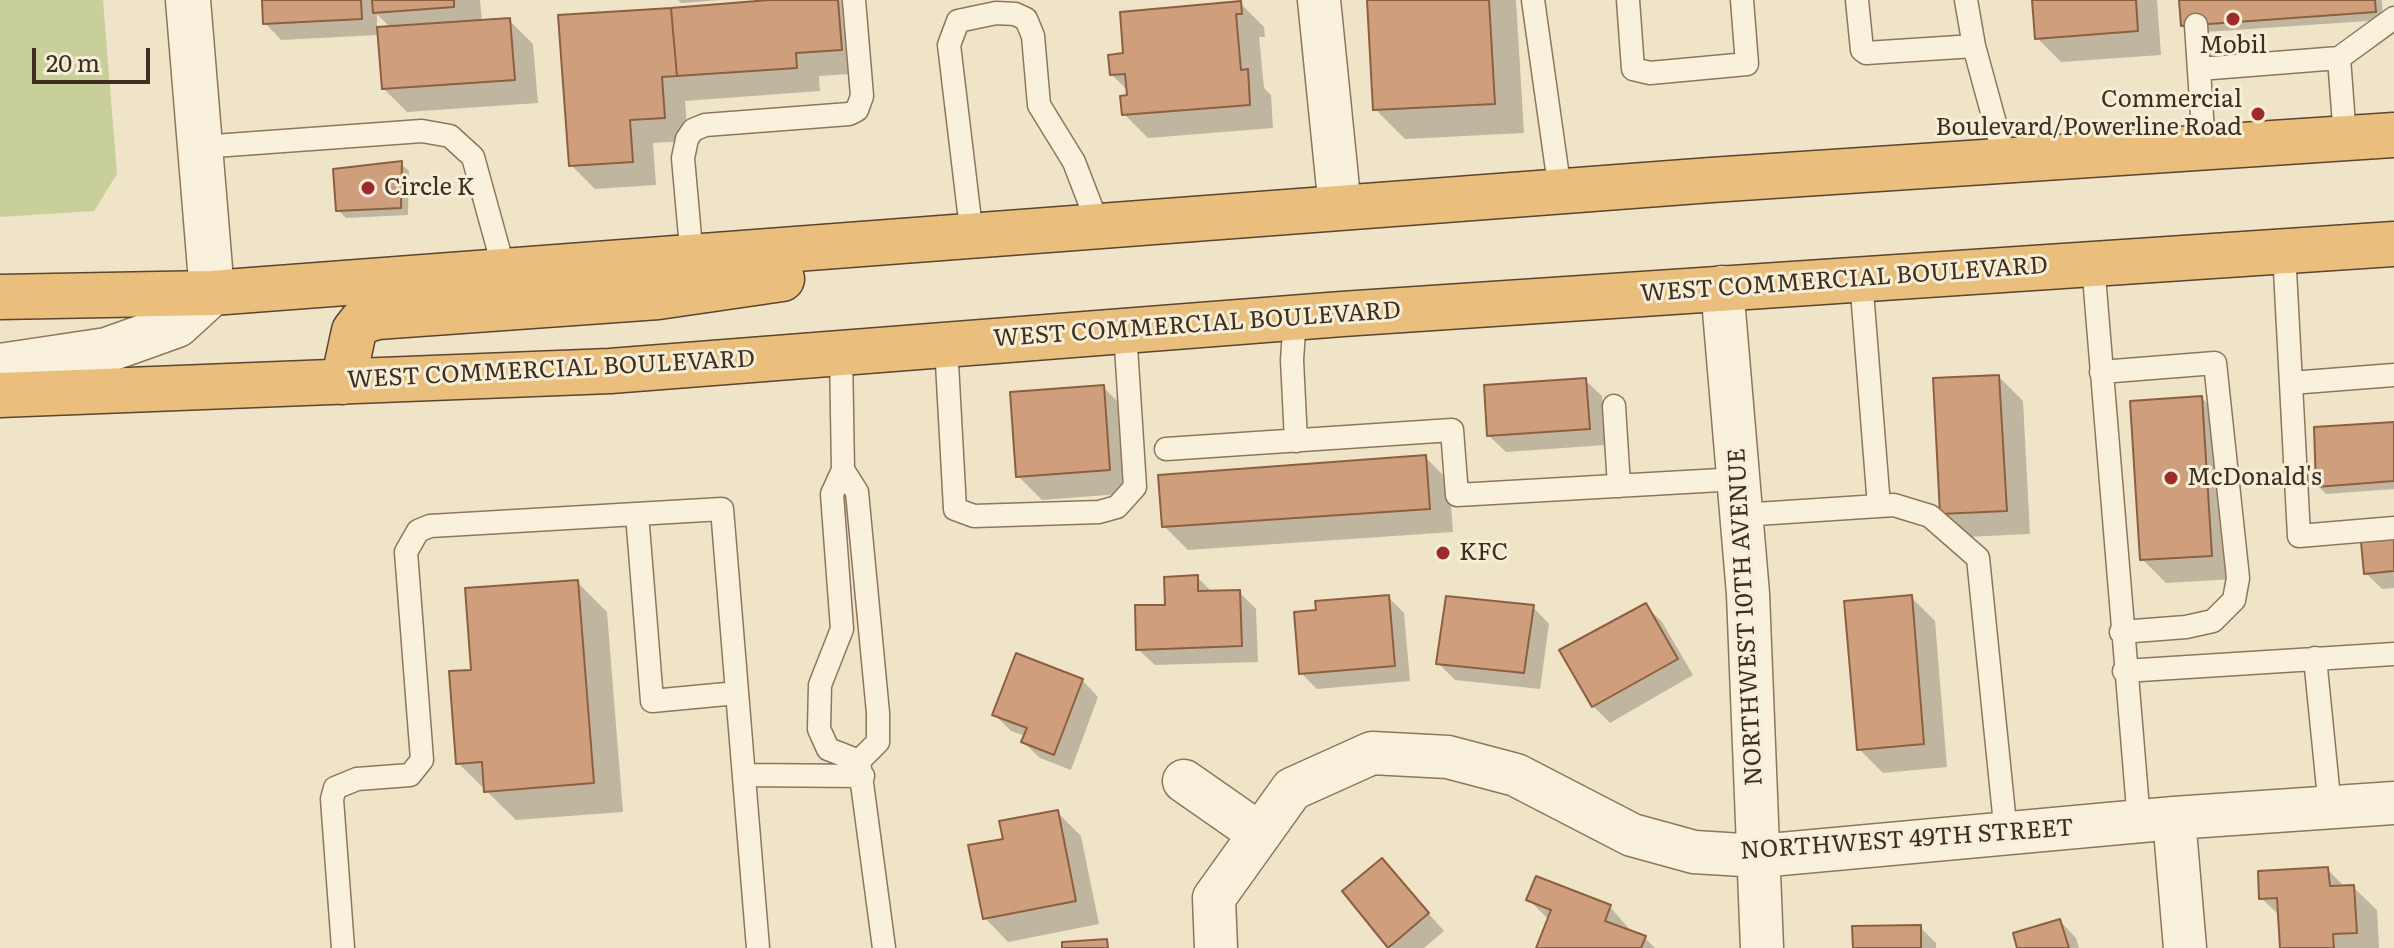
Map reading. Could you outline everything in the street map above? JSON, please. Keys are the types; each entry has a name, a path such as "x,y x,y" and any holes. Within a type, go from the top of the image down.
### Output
{"highway":[{"path":"0,297 212,293 1560,191 2394,135"},
{"path":"343,382 354,331 361,322 377,317 658,297 889,260 972,237"},
{"name":"WEST COMMERCIAL BOULEVARD","path":"0,395 610,371 1295,317 2394,244"}],"street":[{"path":"0,366 121,345 177,325 212,293 188,0"},
{"path":"1319,0 1340,208"},
{"name":"NORTHWEST 10TH AVENUE","path":"1722,287 1740,497 1762,948"},
{"name":"NORTHWEST 49TH STREET","path":"1216,948 1214,898 1292,789 1372,753 1448,757 1516,775 1632,835 1694,852 1759,856 2157,820 2394,803"},
{"path":"1184,781 1260,834"},
{"path":"2157,820 2185,948"}],"lane":[{"path":"692,259 683,158 687,139 693,130 705,125 857,110 862,96 854,0"},
{"path":"1533,0 1560,191"},
{"path":"1628,0 1633,69 1650,73 1747,64 1742,0"},
{"path":"1857,0 1862,50 1866,53 1974,46"},
{"path":"1966,0 1974,46 2005,160"},
{"path":"972,237 949,45 958,21 996,13 1015,14 1026,19 1033,36 1039,105 1074,162 1099,227"},
{"path":"2199,69 2339,58 2394,18"},
{"path":"2196,25 2204,147"},
{"path":"2339,58 2345,138"},
{"path":"200,147 422,131 450,136 473,157 505,273"},
{"path":"2284,251 2299,536 2394,528"},
{"path":"2093,264 2124,671 2157,820"},
{"path":"1861,279 1879,506"},
{"path":"1295,317 1292,360 1296,441"},
{"path":"946,345 955,509 974,516 1099,512 1117,507 1135,487 1125,331"},
{"path":"841,353 843,470 832,494 842,629 820,685 819,729 828,749 861,769"},
{"path":"2101,372 2215,363 2238,578 2234,600 2213,621 2186,627 2121,632"},
{"path":"2291,383 2394,375"},
{"path":"1614,406 1619,486"},
{"path":"1166,449 1452,430 1457,495 1619,486 1921,510 1978,558 2006,834"},
{"path":"843,470 857,492 878,713 878,742 861,769 884,948"},
{"path":"343,948 332,799 335,788 357,779 410,775 422,760 406,552 418,531 430,526 722,509 758,948"},
{"path":"637,514 652,701 737,693"},
{"path":"2124,671 2394,654"},
{"path":"2315,658 2330,808"},
{"path":"744,775 861,769"}],"green space":[{"path":"0,0 103,0 117,174 94,211 0,217"}],"building":[{"path":"262,0 361,0 362,19 263,24"},
{"path":"372,0 454,0 454,7 373,13"},
{"path":"769,0 838,0 842,50 796,53 797,68 677,76 671,8"},
{"path":"1367,0 1489,0 1495,104 1373,110"},
{"path":"2032,0 2136,0 2138,31 2035,39"},
{"name":"Mobil","path":"2179,0 2375,0 2376,12 2181,26"},
{"path":"1241,1 1242,14 1236,14 1241,70 1248,69 1250,105 1122,115 1120,96 1127,95 1125,74 1110,75 1108,55 1123,53 1120,12"},
{"path":"671,8 677,76 662,77 665,118 630,120 633,162 569,166 558,15"},
{"path":"510,18 515,80 382,89 377,27"},
{"name":"Circle K","path":"402,161 401,208 336,211 333,169"},
{"path":"1999,375 2007,511 1940,514 1933,378"},
{"path":"1586,378 1590,429 1487,436 1484,385"},
{"path":"1104,385 1110,470 1016,477 1010,392"},
{"name":"McDonald's","path":"2202,396 2212,556 2140,560 2130,401"},
{"path":"2394,422 2394,481 2316,487 2314,427"},
{"path":"1426,455 1430,509 1162,527 1158,475"},
{"path":"2394,539 2394,571 2364,574 2361,542"},
{"path":"1198,575 1198,591 1240,590 1242,646 1136,650 1135,605 1165,605 1164,577"},
{"path":"578,580 594,783 484,792 482,762 456,764 449,671 471,670 465,588"},
{"path":"1389,595 1395,666 1299,674 1294,612 1316,610 1315,601"},
{"path":"1912,595 1924,744 1857,750 1844,601"},
{"path":"1446,596 1534,605 1524,673 1436,664"},
{"path":"1646,603 1678,659 1592,707 1559,650"},
{"path":"1016,653 1083,679 1054,755 1021,742 1027,728 992,715"},
{"path":"1058,810 1076,901 983,919 968,845 1003,839 999,821"},
{"path":"1382,858 1429,913 1388,948 1342,891"},
{"path":"2328,867 2330,886 2354,885 2357,933 2333,934 2334,948 2280,948 2277,898 2259,899 2258,871"},
{"path":"1536,876 1611,905 1605,921 1646,936 1641,948 1536,948 1551,910 1526,900"},
{"path":"2060,919 2069,948 2017,948 2013,933"},
{"path":"1921,925 1921,948 1853,948 1852,926"},
{"path":"1107,939 1108,948 1062,948 1062,942"}],"place":[{"name":"Mobil","path":"2233,19"},
{"name":"Commercial Boulevard/Powerline Road","path":"2258,114"},
{"name":"Circle K","path":"368,188"},
{"name":"McDonald's","path":"2171,478"},
{"name":"KFC","path":"1443,553"}]}
